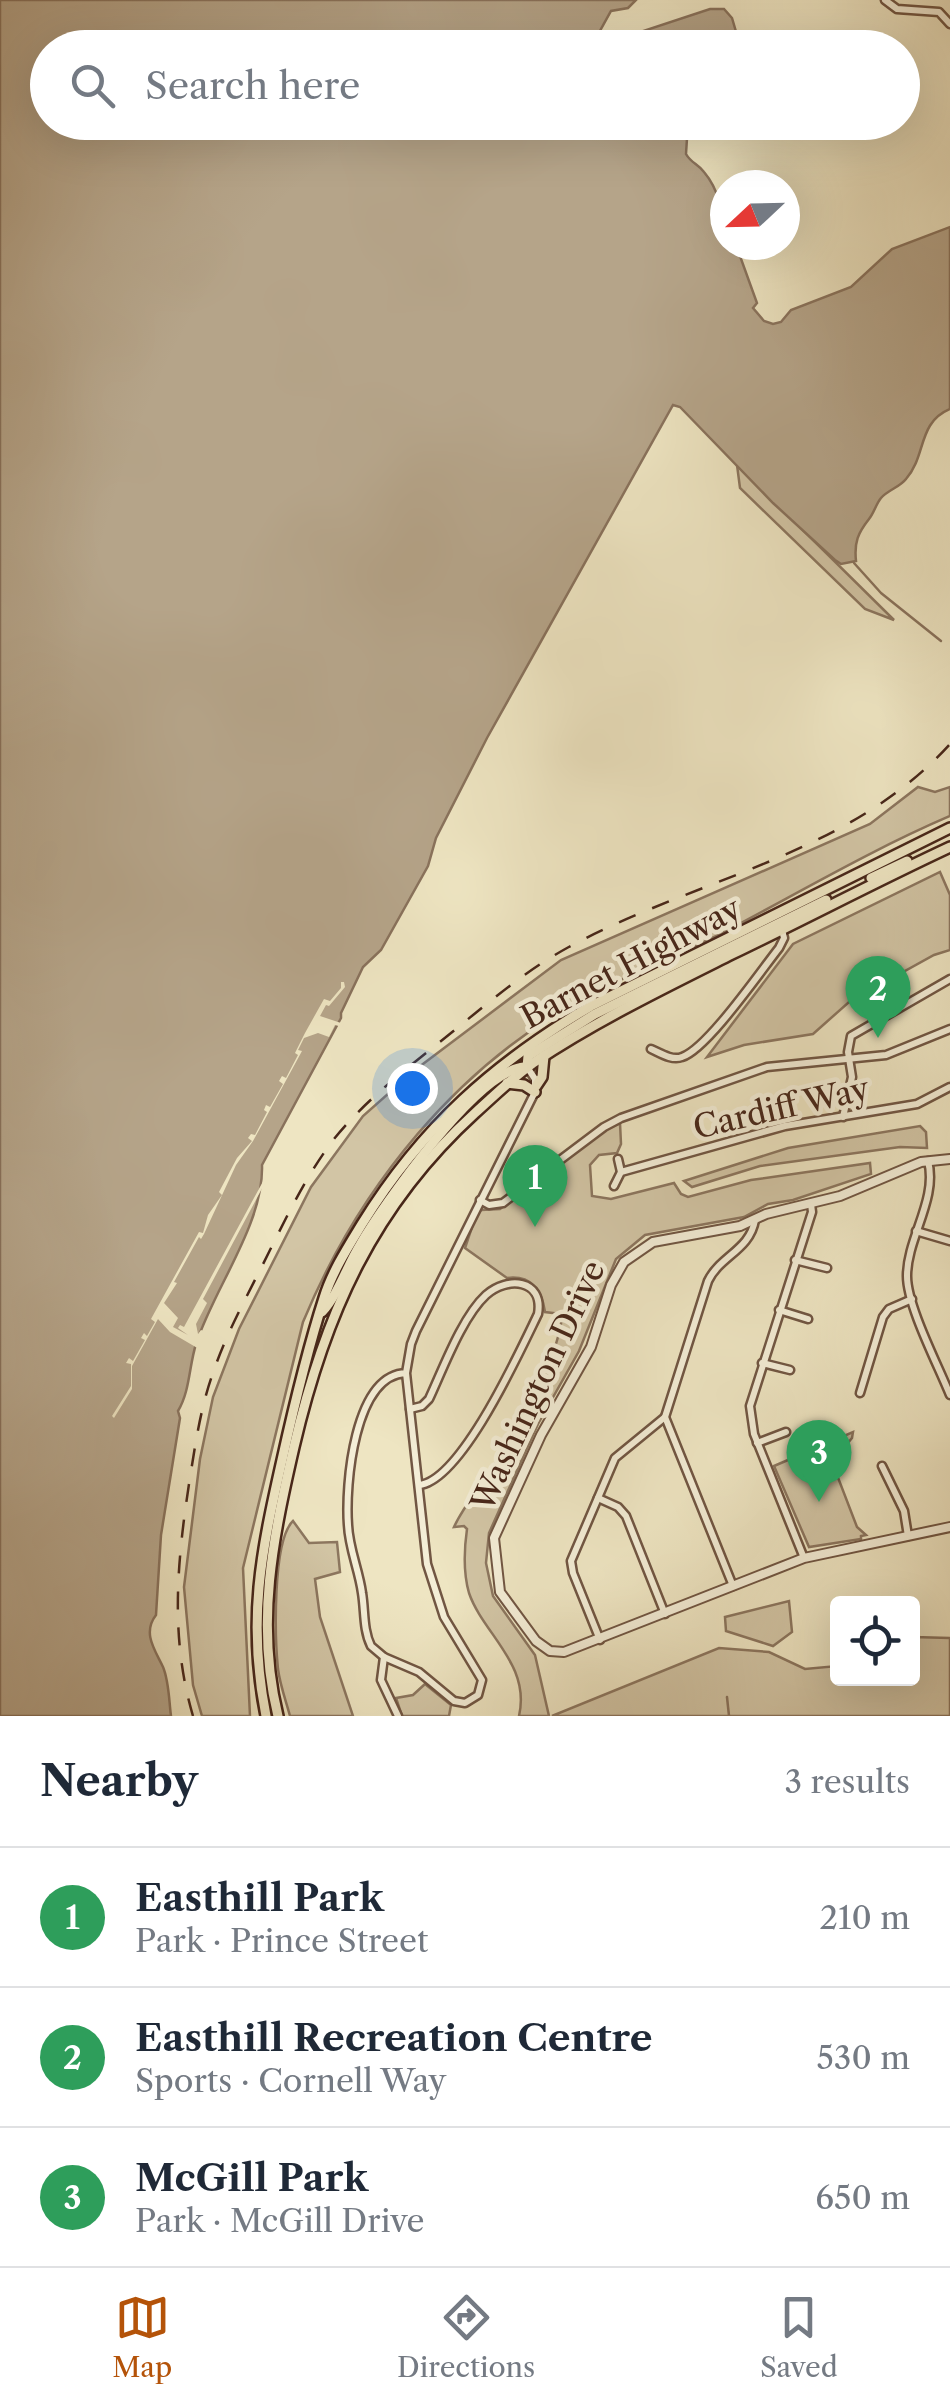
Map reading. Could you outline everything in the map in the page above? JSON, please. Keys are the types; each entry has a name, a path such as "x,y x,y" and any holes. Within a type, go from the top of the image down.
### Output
{"main road":[{"name":"Barnet Highway","path":"266,1716 257,1649 258,1579 299,1385 324,1297 350,1244 402,1164 442,1118 505,1062 591,1006 950,828"},
{"path":"320,1314 381,1209 430,1146 505,1074 518,1067 527,1068 528,1056 595,1014 950,844"},
{"name":"Barnet Highway","path":"278,1716 266,1648 267,1581 287,1476 323,1339 347,1281 386,1214 444,1143 527,1068 614,1014 781,926"},
{"path":"507,1083 536,1089 542,1078 544,1056"}],"street":[{"path":"886,0 897,8 941,13 950,24"},
{"path":"651,1049 671,1058 683,1057 710,1034 779,948 784,938 781,926"},
{"path":"843,1116 851,1086 848,1042 858,1030 950,979"},
{"path":"480,1200 490,1205 502,1203 621,1118 767,1068 886,1056 950,1029"},
{"path":"406,1373 383,1381 367,1401 348,1493 349,1539 367,1635 374,1650 384,1657 419,1672 454,1701 470,1701 481,1689 480,1674 450,1629 432,1583 406,1373 410,1344 536,1089 527,1068"},
{"name":"Cardiff Way","path":"621,1172 786,1126 917,1104 950,1087"},
{"path":"614,1186 621,1172 618,1159"},
{"name":"Washington Drive","path":"600,1640 570,1651 550,1651 536,1641 498,1589 494,1548 502,1515 591,1347 611,1286 624,1262 653,1242 740,1226 768,1213 811,1204 928,1161 950,1159"},
{"path":"928,1161 931,1176 908,1266 912,1299 950,1395"},
{"path":"804,1558 757,1443 750,1406 812,1212 811,1204"},
{"path":"754,1220 745,1244 716,1268 708,1281 665,1417 617,1455 571,1566 600,1640 804,1558 950,1527"},
{"path":"916,1232 950,1241"},
{"path":"795,1260 827,1268"},
{"path":"410,1408 422,1406 429,1398 484,1297 509,1283 525,1284 534,1291 538,1314 470,1442 436,1478 418,1485"},
{"path":"860,1394 883,1317 889,1309 912,1299"},
{"path":"779,1310 808,1320"},
{"path":"762,1363 790,1370"},
{"path":"665,1417 733,1586"},
{"path":"757,1443 786,1432"},
{"path":"882,1466 904,1511 908,1536"},
{"path":"598,1498 626,1516 665,1614"},
{"path":"384,1657 382,1680 398,1716"}],"shaded area":[{"path":"0,0 636,0 628,8 611,11 600,30 30,30 30,140 687,140 686,154 710,182 710,260 741,260 757,303 753,308 764,321 773,324 781,322 791,310 851,287 892,249 950,227 950,409 932,422 906,479 879,500 858,538 856,561 841,564 835,560 680,407 673,405 487,738 436,838 428,866 381,950 363,967 341,1018 262,1165 255,1210 204,1323 178,1411 161,1535 156,1615 150,1628 151,1641 166,1678 171,1716 0,1716"},
{"path":"710,9 724,9 736,30 646,30"},
{"path":"737,465 894,620 865,609 740,488"},
{"path":"918,787 935,792 950,787 950,816 726,931 605,987 541,1024 455,1093 384,1177 326,1272 303,1322 243,1568 250,1716 202,1716 193,1685 184,1587 200,1459 213,1397 239,1329 311,1187 363,1116 415,1070 561,960 870,824"},
{"path":"940,872 950,895 950,950 849,1002 813,1034 744,1045 707,1057 793,944"},
{"path":"620,1123 621,1144 617,1153 599,1155 590,1165 592,1196 611,1199 674,1183 688,1197 751,1180 870,1163 871,1174 793,1200 768,1204 744,1217 645,1235 616,1259 579,1351 538,1424 489,1533 486,1563 493,1596 535,1655 549,1716 519,1716 521,1697 512,1665 469,1593 467,1529 454,1527 495,1464 549,1362 562,1314 545,1312 538,1291 529,1282 507,1278 465,1248 481,1210 500,1209 605,1130"},
{"path":"920,1126 926,1132 927,1148 900,1147 760,1166 692,1187 684,1181 788,1148"},
{"path":"853,1432 832,1462 857,1527 866,1535 809,1547 774,1466"},
{"path":"293,1521 309,1543 337,1542 340,1572 315,1579 320,1617 353,1716 290,1716 278,1669 276,1614 281,1548"},
{"path":"789,1601 792,1632 773,1646 726,1631 725,1617"},
{"path":"920,1637 950,1638 950,1716 552,1716 719,1648 769,1652 805,1669 830,1667 830,1686 920,1686"},
{"path":"425,1684 451,1705 449,1716 402,1716 396,1698 413,1695"}],"pier":[{"path":"341,982 345,987 320,1016 344,1024 335,1025 329,1037 318,1033 304,1038 298,1050 302,1051 253,1141 236,1165 204,1234 164,1303 178,1318 173,1327 188,1335 178,1328 184,1327 267,1174 203,1299 207,1303 196,1324 198,1334 201,1330 206,1332 199,1349 170,1332 158,1319 132,1366 132,1389 114,1418 131,1386 131,1364 126,1363 129,1358 133,1361 145,1340 141,1338 144,1333 147,1336 155,1322 151,1319 199,1232 203,1233 208,1215 222,1195 219,1192 237,1158 252,1141 248,1138 255,1135 267,1112 266,1105 270,1107 283,1084 279,1081 282,1076 286,1078 298,1055 295,1053 324,999 330,1001 341,988"}],"waterway":[{"path":"854,563 881,593 941,641"},
{"path":"727,1697 729,1716"}],"railway":[{"path":"193,1716 181,1658 178,1600 181,1543 198,1428 219,1357 239,1311 299,1193 334,1139 405,1070 551,957 616,924 818,839 866,813 910,782 950,744"}],"place":[{"name":"Easthill Recreation Centre","path":"878,1038"},
{"name":"Easthill Park","path":"535,1227"},
{"name":"McGill Park","path":"819,1502"}]}
